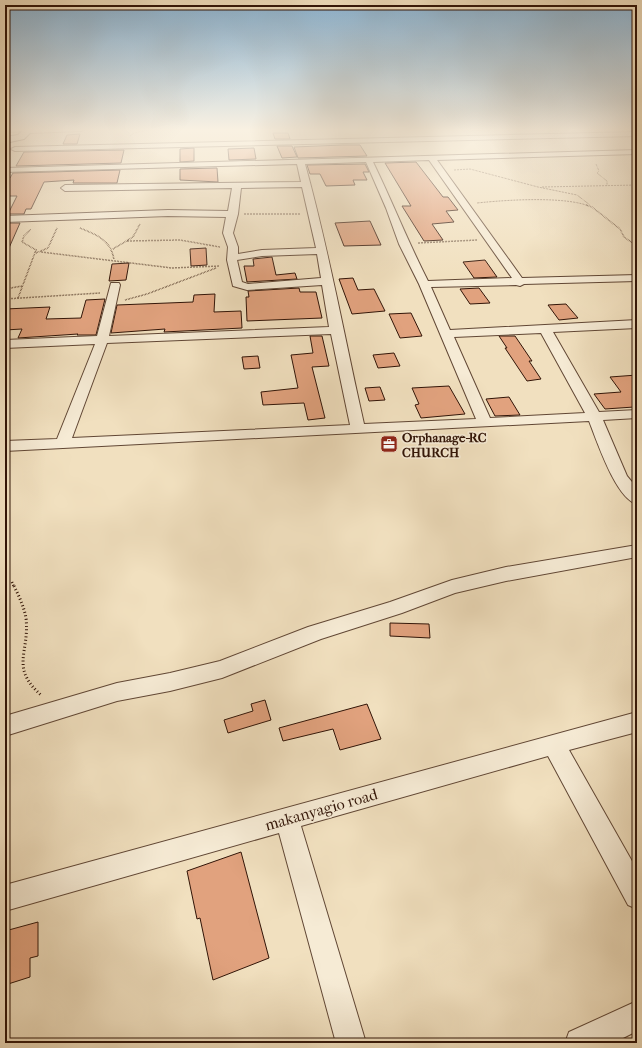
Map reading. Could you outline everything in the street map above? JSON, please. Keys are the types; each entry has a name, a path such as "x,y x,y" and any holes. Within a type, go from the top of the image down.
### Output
{"street":[{"path":"304,178 314,213 336,330 358,429"},
{"path":"377,178 391,208 404,244 424,284 430,301 485,423"},
{"path":"448,178 466,207 506,259 520,282"},
{"path":"65,188 305,184"},
{"path":"237,185 233,214 228,233 233,247 232,259 236,282 241,286 328,281"},
{"path":"5,219 55,219 141,214 233,214"},
{"path":"232,259 262,253 322,251"},
{"path":"424,284 637,278"},
{"path":"63,443 102,341 113,293"},
{"path":"446,334 637,324"},
{"path":"545,329 594,416 620,477 637,499"},
{"path":"5,344 336,330"},
{"path":"5,446 485,423 637,414"},
{"path":"5,726 53,710 117,692 170,682 222,669 315,633 395,608 452,587 506,574 637,551"},
{"name":"makanyagio road","path":"5,898 637,722"},
{"path":"554,744 637,896"},
{"path":"287,819 351,1043"},
{"path":"580,1043 637,1016"}],"path":[{"path":"505,178 538,187 577,195 620,229 624,237 637,246"},
{"path":"603,178 607,181 607,186"},
{"path":"538,187 637,185"},
{"path":"466,207 480,202 492,201 521,202 561,200 576,201 592,207"},
{"path":"233,214 314,213"},
{"path":"113,249 134,237 139,231 141,214"},
{"path":"29,218 32,227 24,236 22,242 36,250 36,253"},
{"path":"41,252 51,245 55,219 74,224 108,242 113,249 114,260"},
{"path":"127,241 171,240 195,242 210,246 233,247"},
{"path":"404,244 491,240"},
{"path":"18,298 28,267 36,253 41,252 172,268 220,266"},
{"path":"5,299 113,293 147,294 220,266 232,259"},
{"path":"5,289 22,286"},
{"path":"12,582 23,606 26,623 22,648 23,675 29,686 45,699 53,710"}],"building":[{"path":"5,178 118,178 117,183 73,183 74,180 44,182 31,209 26,209 24,214 8,214 17,196 5,196"},
{"path":"180,178 218,178 218,182 180,180"},
{"path":"322,178 366,178 367,180 353,180 355,185 326,186"},
{"path":"394,178 428,178 443,197 448,197 458,210 446,211 454,222 432,224 443,240 424,241 402,206 411,206"},
{"path":"370,221 381,245 344,246 335,223"},
{"path":"5,223 20,223 5,257"},
{"path":"206,248 207,265 191,266 190,249"},
{"path":"272,257 276,275 295,273 297,279 247,282 244,266 254,266 253,259"},
{"path":"485,260 497,277 474,278 463,262"},
{"path":"129,263 126,280 109,281 112,264"},
{"path":"353,278 358,290 374,289 385,311 352,314 339,279"},
{"path":"299,288 300,292 316,292 322,318 247,321 246,297 249,297 248,291"},
{"path":"479,288 490,303 470,304 460,289"},
{"path":"215,294 214,312 241,311 242,328 164,332 165,329 111,333 117,305 193,302 194,295"},
{"path":"105,299 96,335 77,335 78,334 18,338 22,329 5,330 5,309 50,307 46,319 81,318 86,300"},
{"path":"566,304 578,318 559,320 548,305"},
{"path":"411,313 422,336 400,338 389,314"},
{"path":"310,336 322,336 329,366 312,367 325,418 308,420 304,403 263,405 261,392 298,388 291,355 313,353"},
{"path":"499,336 515,336 532,361 529,361 541,379 527,381 505,348 507,348"},
{"path":"394,353 400,366 378,368 373,355"},
{"path":"258,356 260,368 244,369 242,357"},
{"path":"637,375 637,409 634,407 605,409 594,394 621,392 610,377"},
{"path":"449,386 465,414 421,418 415,405 419,404 412,388"},
{"path":"380,387 385,400 369,401 365,388"},
{"path":"509,397 520,415 495,416 486,399"},
{"path":"390,623 429,624 430,638 390,636"},
{"path":"265,700 271,720 228,733 224,720 253,711 251,704"},
{"path":"367,704 381,739 340,750 333,729 283,741 279,728"},
{"path":"241,852 269,958 213,980 200,918 197,919 187,871"},
{"path":"38,922 38,956 30,958 30,977 5,985 5,931"}],"place":[{"name":"Orphanage-RC CHURCH","path":"389,444"}]}
